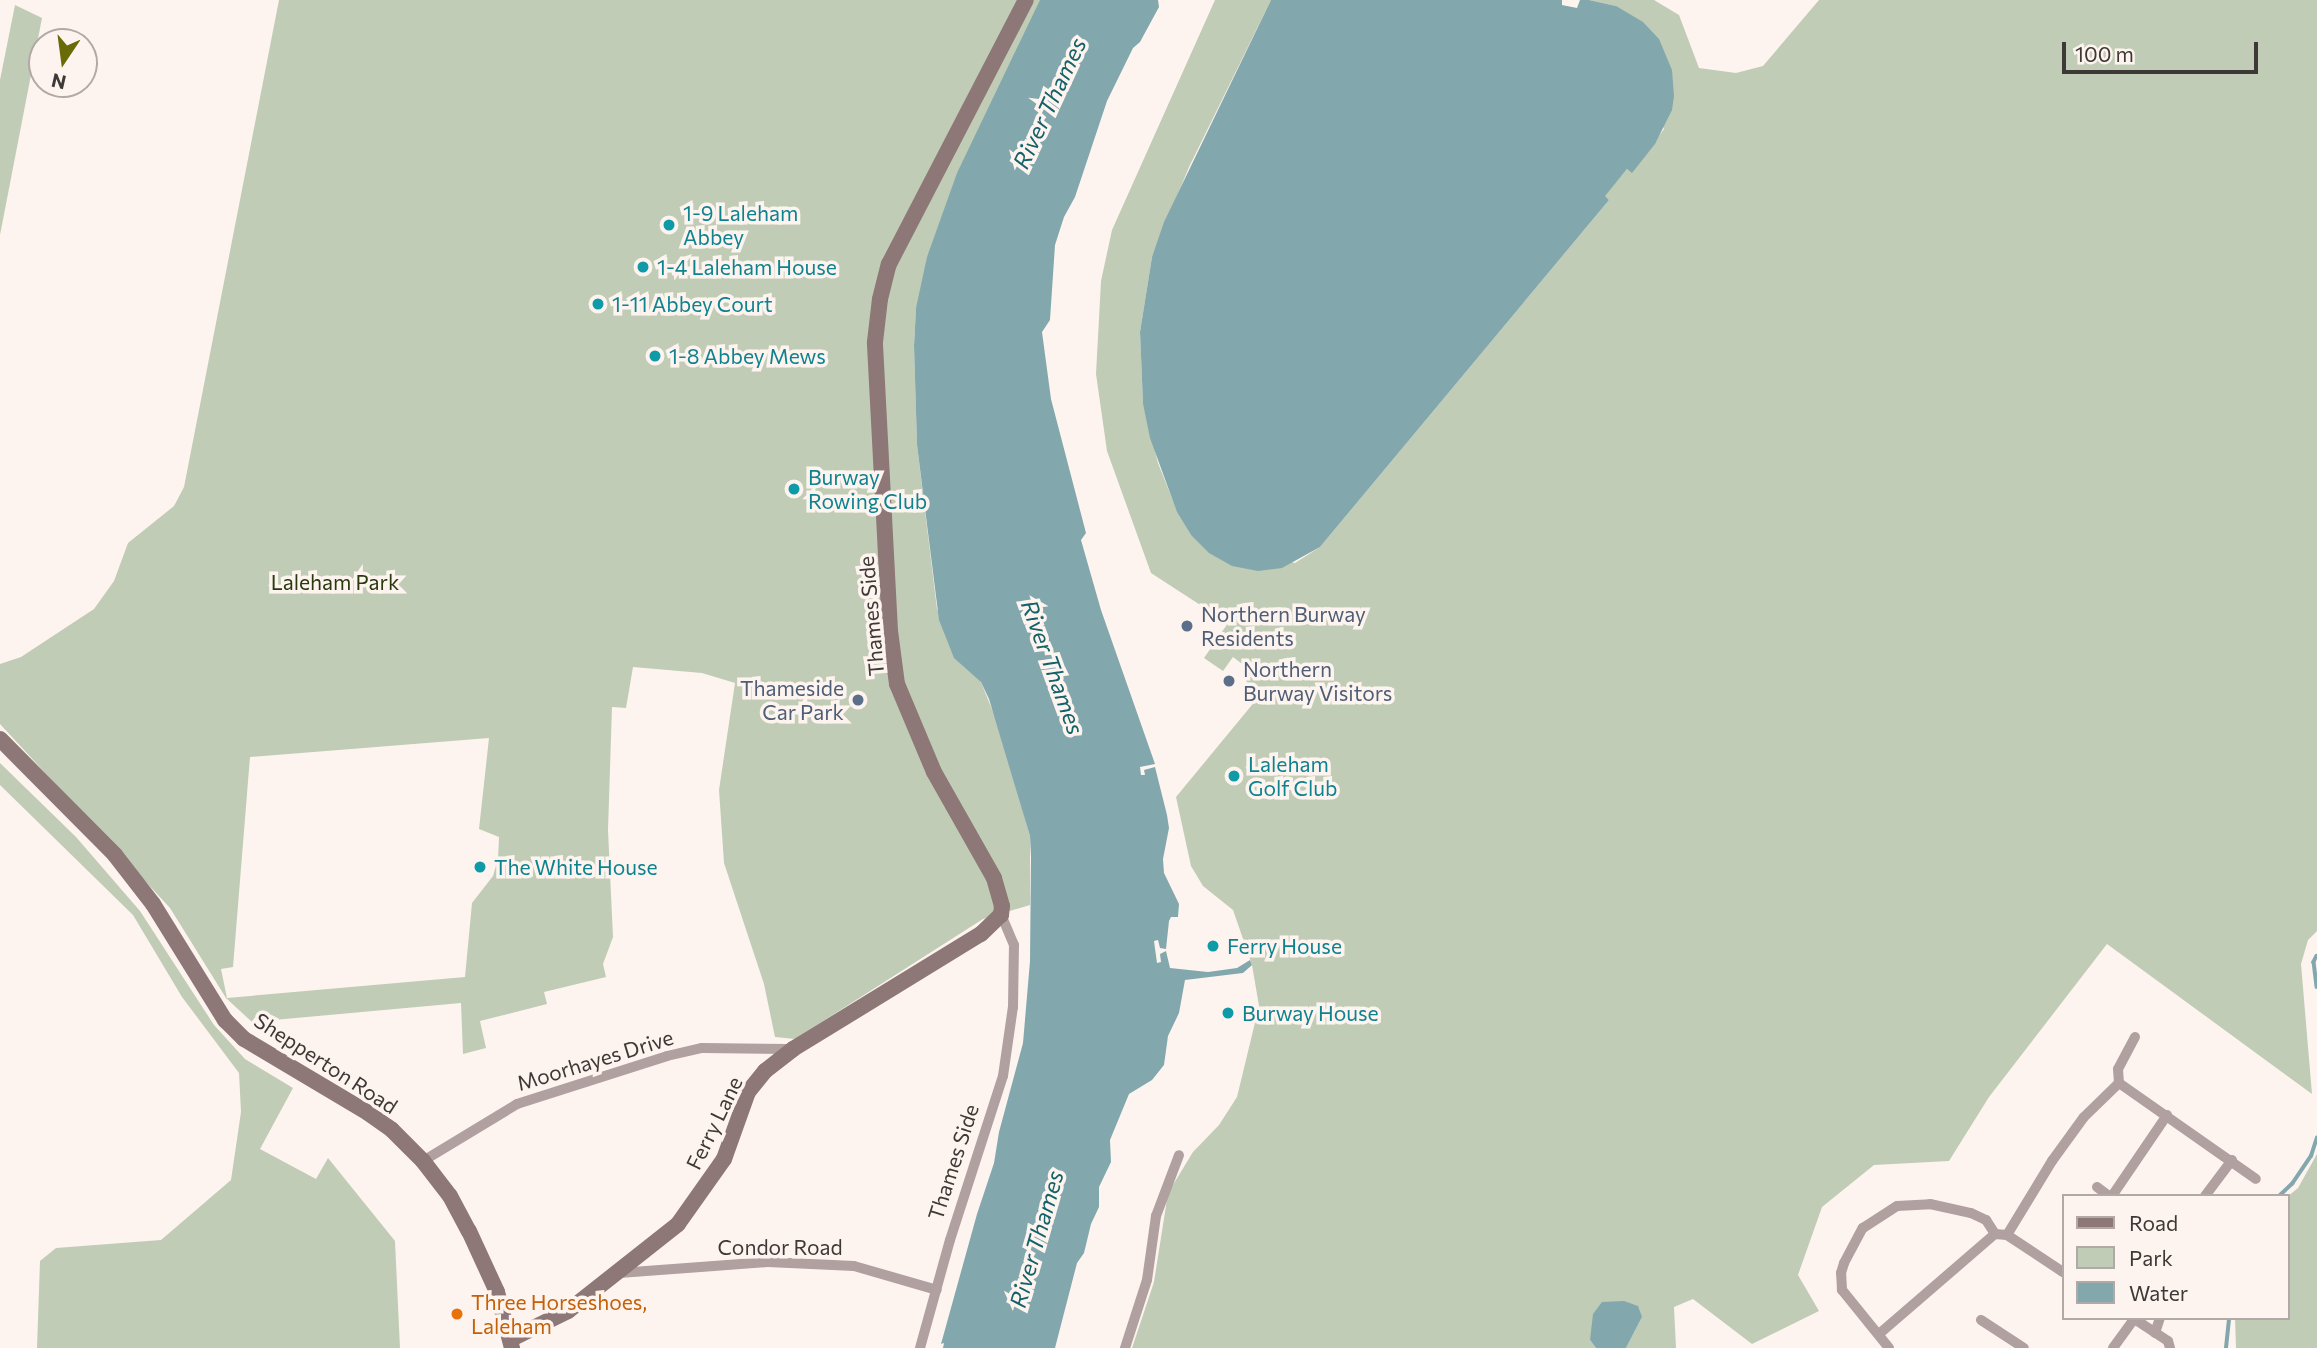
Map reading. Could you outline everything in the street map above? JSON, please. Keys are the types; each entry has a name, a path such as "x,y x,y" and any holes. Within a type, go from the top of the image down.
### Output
{"street":[{"name":"Thames Side","path":"920,1348 950,1240 1003,1076 1013,1007 1014,945 1001,915 1002,906 994,878 934,772 897,684 890,631 875,341 880,299 894,254 1026,0"},
{"name":"Shepperton Road","path":"0,739 115,856 153,904 225,1020 244,1039 368,1113 392,1130 423,1161 450,1196 469,1231 497,1292 512,1343"},
{"name":"Ferry Lane","path":"512,1343 568,1311 678,1224 724,1160 748,1092 765,1071 793,1049 981,934 1001,915"},
{"path":"2007,1235 2052,1161 2084,1117 2119,1083 2118,1069 2135,1037"},
{"name":"Moorhayes Drive","path":"423,1161 517,1104 667,1056 702,1048 793,1049"},
{"path":"2119,1083 2256,1179"},
{"path":"2112,1194 2167,1115"},
{"path":"1125,1348 1147,1280 1156,1216 1163,1191 1179,1155"},
{"path":"2206,1194 2232,1160"},
{"path":"2097,1187 2108,1194"},
{"path":"1889,1348 1848,1298 1841,1282 1841,1273 1851,1247 1863,1228 1897,1206 1930,1204 1971,1213 1986,1220 1995,1234"},
{"path":"1879,1334 1995,1234 2007,1235 2062,1271"},
{"name":"Condor Road","path":"619,1273 768,1262 854,1266 937,1290"},
{"path":"1981,1320 2024,1348"},
{"path":"2113,1348 2133,1320"},
{"path":"2137,1320 2168,1341 2170,1348"},
{"path":"2155,1333 2160,1320"}],"green space":[{"name":"Laleham Park","path":"279,0 1042,0 916,308 914,346 917,445 937,609 981,682 1001,732 1030,836 1030,905 983,919 795,1039 775,1037 764,984 724,863 719,790 735,683 702,673 633,667 626,708 612,707 608,830 613,937 603,964 606,977 544,992 547,1004 480,1021 486,1048 463,1054 461,1003 252,1022 226,998 170,908 0,724 0,664 21,657 94,609 114,581 128,543 174,506 184,487","holes":["489,738 479,829 499,837 498,859 493,876 472,903 465,977 227,998 221,969 233,967 250,757"]},
{"path":"1215,0 1271,0 1189,167 1152,257 1140,332 1143,404 1158,463 1177,511 1191,535 1295,563 1320,547 1609,200 1604,196 1627,169 1632,172 1664,129 1616,6 1589,0 1654,0 1679,15 1699,68 1736,73 1763,66 1819,0 2317,0 2317,931 2308,940 2301,964 2312,1094 2107,944 1989,1097 1949,1161 1874,1165 1822,1207 1798,1275 1819,1311 1752,1344 1693,1299 1674,1307 1676,1348 1626,1348 1642,1317 1590,1340 1596,1348 1132,1348 1154,1282 1168,1193 1193,1152 1219,1125 1237,1097 1259,1006 1252,965 1233,910 1203,886 1191,866 1176,797 1256,700 1245,678 1250,670 1233,657 1223,671 1204,658 1228,623 1151,573 1107,451 1096,374 1101,281 1112,230"},
{"path":"15,5 42,18 40,28 28,28 28,90 0,235 0,80"},
{"path":"0,763 76,837 140,911 214,1025 245,1059 293,1088 260,1149 316,1179 328,1158 395,1241 400,1348 37,1348 40,1261 56,1248 161,1240 231,1180 241,1112 239,1073 182,997 133,915 0,785"},
{"path":"2317,1154 2317,1348 2236,1348 2235,1320 2289,1320 2289,1195 2298,1188"}],"water":[{"name":"River Thames","path":"1040,0 1158,0 1159,7 1140,42 1133,48 1107,101 1075,197 1064,217 1055,245 1050,320 1042,332 1051,399 1086,533 1081,540 1101,610 1155,764 1140,767 1141,775 1145,775 1144,770 1155,767 1167,815 1169,828 1163,859 1164,873 1179,904 1178,917 1171,917 1169,921 1166,949 1160,948 1158,940 1154,941 1157,963 1161,962 1160,954 1166,951 1170,968 1208,972 1237,968 1250,960 1252,965 1243,973 1185,980 1179,1013 1168,1036 1164,1065 1152,1080 1129,1094 1110,1140 1111,1162 1099,1187 1099,1207 1091,1224 1084,1253 1077,1263 1055,1348 943,1348 944,1343 941,1344 994,1163 999,1132 1023,1043 1030,961 1031,857 1030,836 989,699 981,682 954,658 939,620 917,445 914,346 916,308 927,257 957,173"},
{"path":"1271,0 1562,0 1562,5 1577,8 1580,0 1589,0 1616,6 1643,22 1659,39 1672,70 1674,96 1672,110 1655,144 1632,173 1627,169 1605,196 1609,200 1320,547 1282,568 1258,571 1232,566 1209,553 1191,535 1177,512 1150,438 1143,404 1140,332 1152,257 1164,222"},
{"path":"1624,1301 1638,1306 1642,1317 1626,1348 1596,1348 1590,1340 1593,1314 1602,1302"}],"waterway":[{"path":"2317,956 2314,962 2317,987"},
{"path":"2281,1194 2292,1184 2311,1156 2317,1138"},
{"path":"2226,1348 2229,1320"}],"place":[{"name":"1-9 Laleham Abbey","path":"669,225"},
{"name":"1-4 Laleham House","path":"643,267"},
{"name":"1-11 Abbey Court","path":"598,304"},
{"name":"1-8 Abbey Mews","path":"655,356"},
{"name":"Burway Rowing Club","path":"794,489"},
{"name":"Northern Burway Residents","path":"1187,626"},
{"name":"Northern Burway Visitors","path":"1229,681"},
{"name":"Thameside Car Park","path":"858,700"},
{"name":"Laleham Golf Club","path":"1234,776"},
{"name":"The White House","path":"480,867"},
{"name":"Ferry House","path":"1213,946"},
{"name":"Burway House","path":"1228,1013"},
{"name":"Three Horseshoes, Laleham","path":"457,1314"}]}
